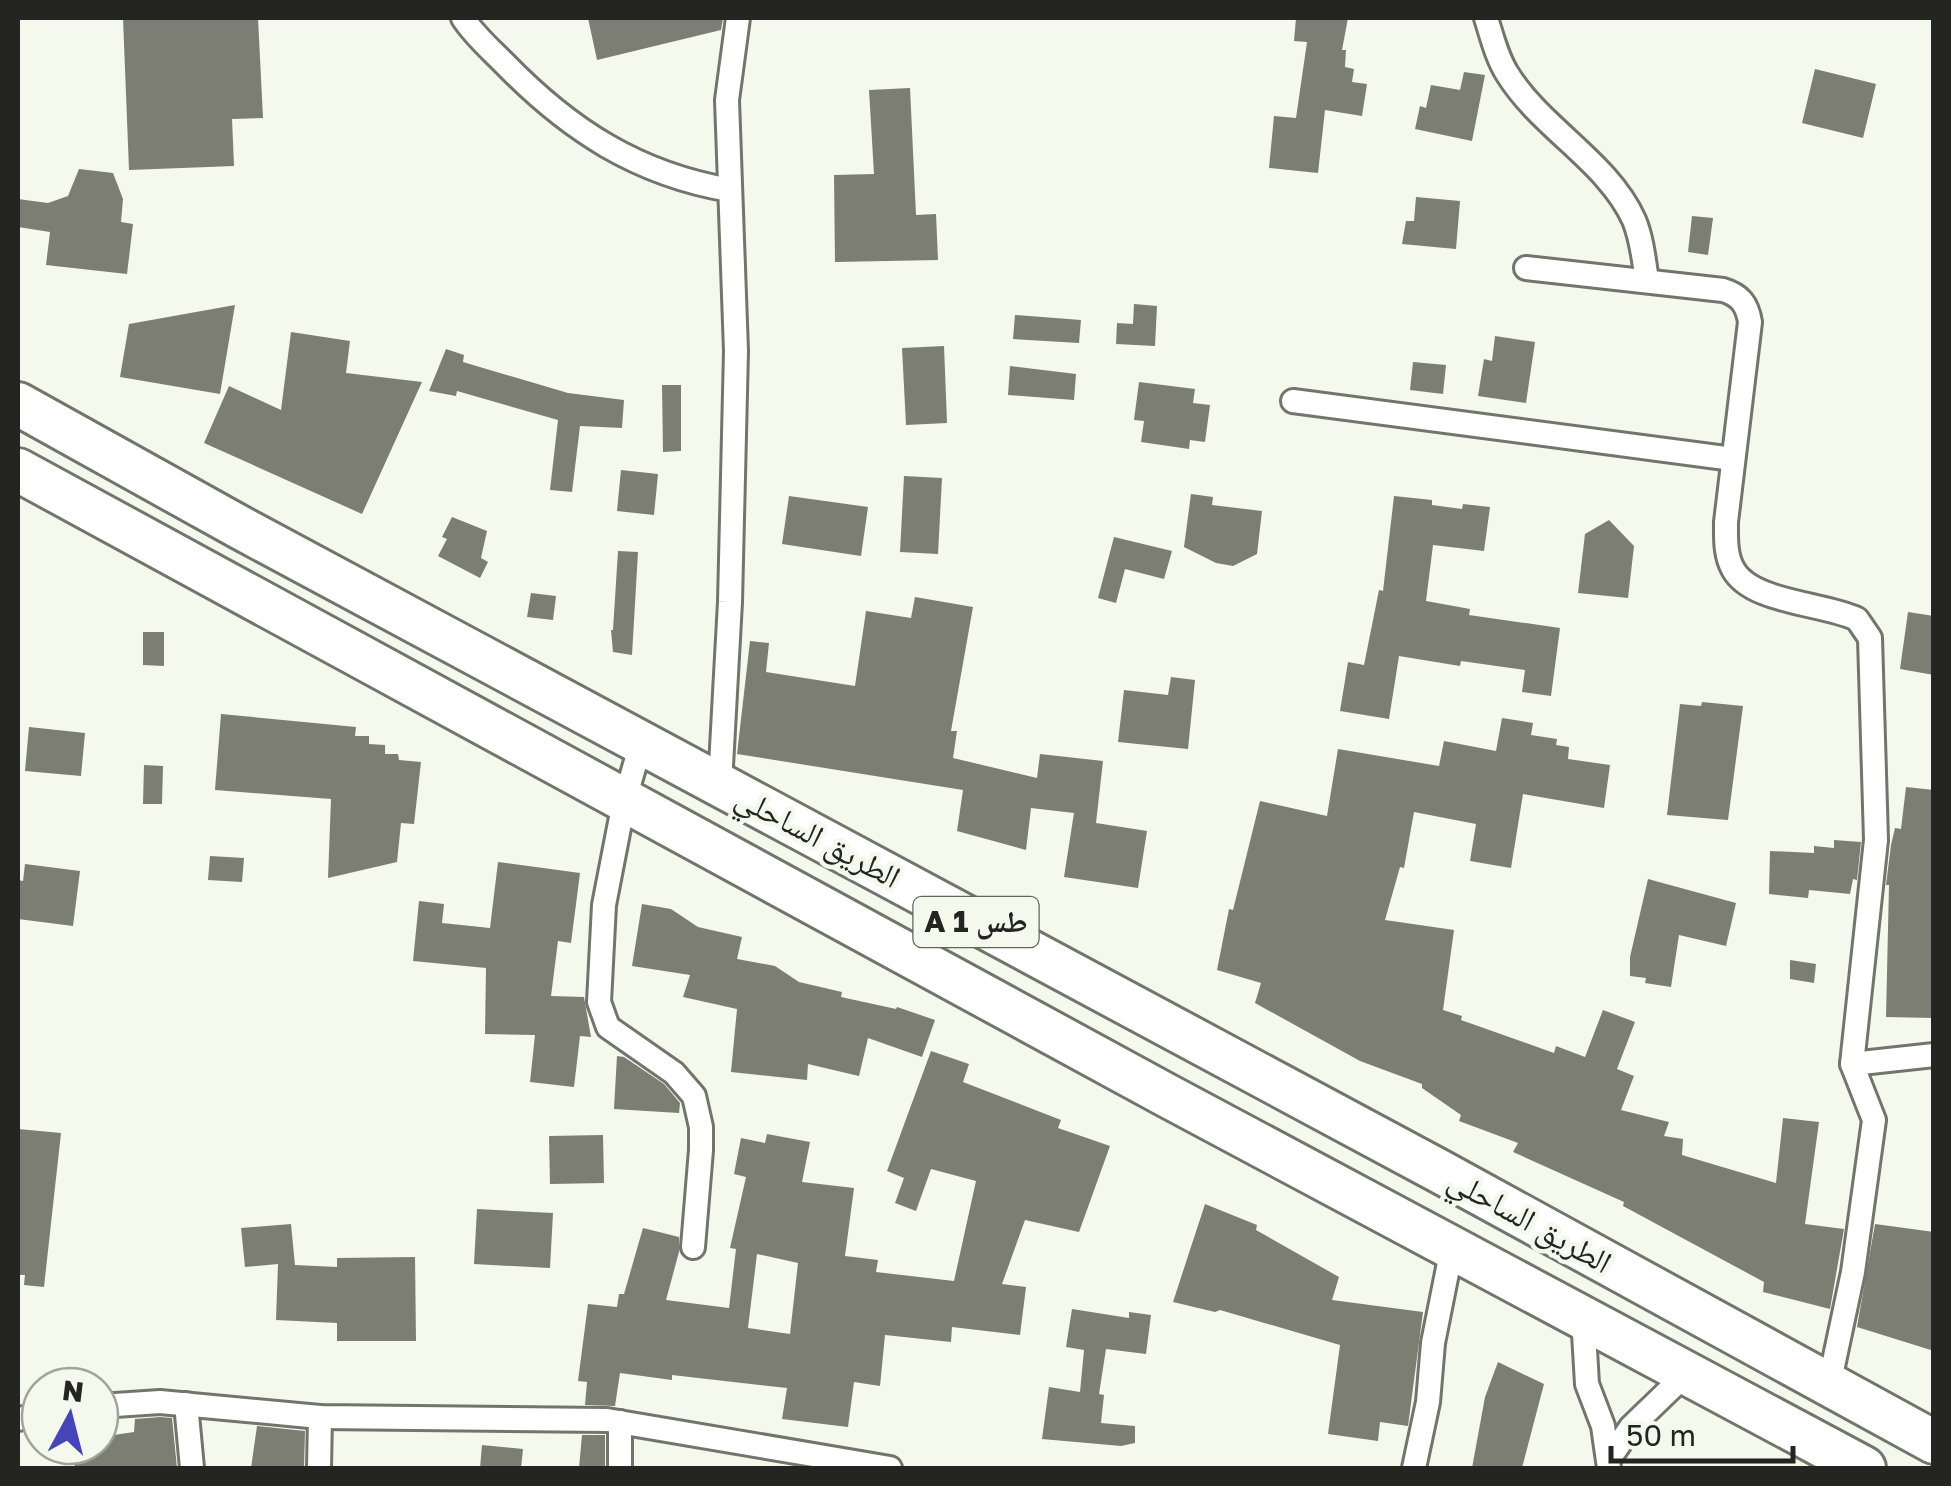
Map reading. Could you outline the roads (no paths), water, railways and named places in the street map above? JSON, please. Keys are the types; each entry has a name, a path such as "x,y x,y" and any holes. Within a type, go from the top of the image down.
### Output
{"highway":[{"name":"الطريق الساحلي","path":"18,404 1934,1442"},
{"name":"الطريق الساحلي","path":"18,470 624,802 1864,1468"}],"street":[{"path":"462,18 515,74 562,118 589,137 679,178 730,190"},
{"path":"720,784 734,500 736,351 727,100 738,18"},
{"path":"1486,18 1499,58 1514,84 1606,179 1627,208 1639,234 1647,280"},
{"path":"1526,268 1647,280 1735,294 1748,311 1748,348 1726,522 1733,570 1743,582 1758,590 1848,614 1865,627 1870,638 1876,840 1852,1064 1874,1120 1854,1272 1829,1385"},
{"path":"1293,401 1733,459"},
{"path":"642,744 624,802 604,905 599,1002 608,1027 674,1072 694,1096 701,1128 694,1247"},
{"path":"1852,1064 1934,1055"},
{"path":"1414,1468 1452,1248"},
{"path":"1583,1316 1587,1384 1603,1426 1609,1464"},
{"path":"1609,1464 1631,1427 1688,1373"},
{"path":"120,1406 186,1404 320,1417 620,1422 818,1463 890,1468"},
{"path":"186,1404 192,1468"},
{"path":"319,1468 320,1417"},
{"path":"620,1422 620,1468"}]}
